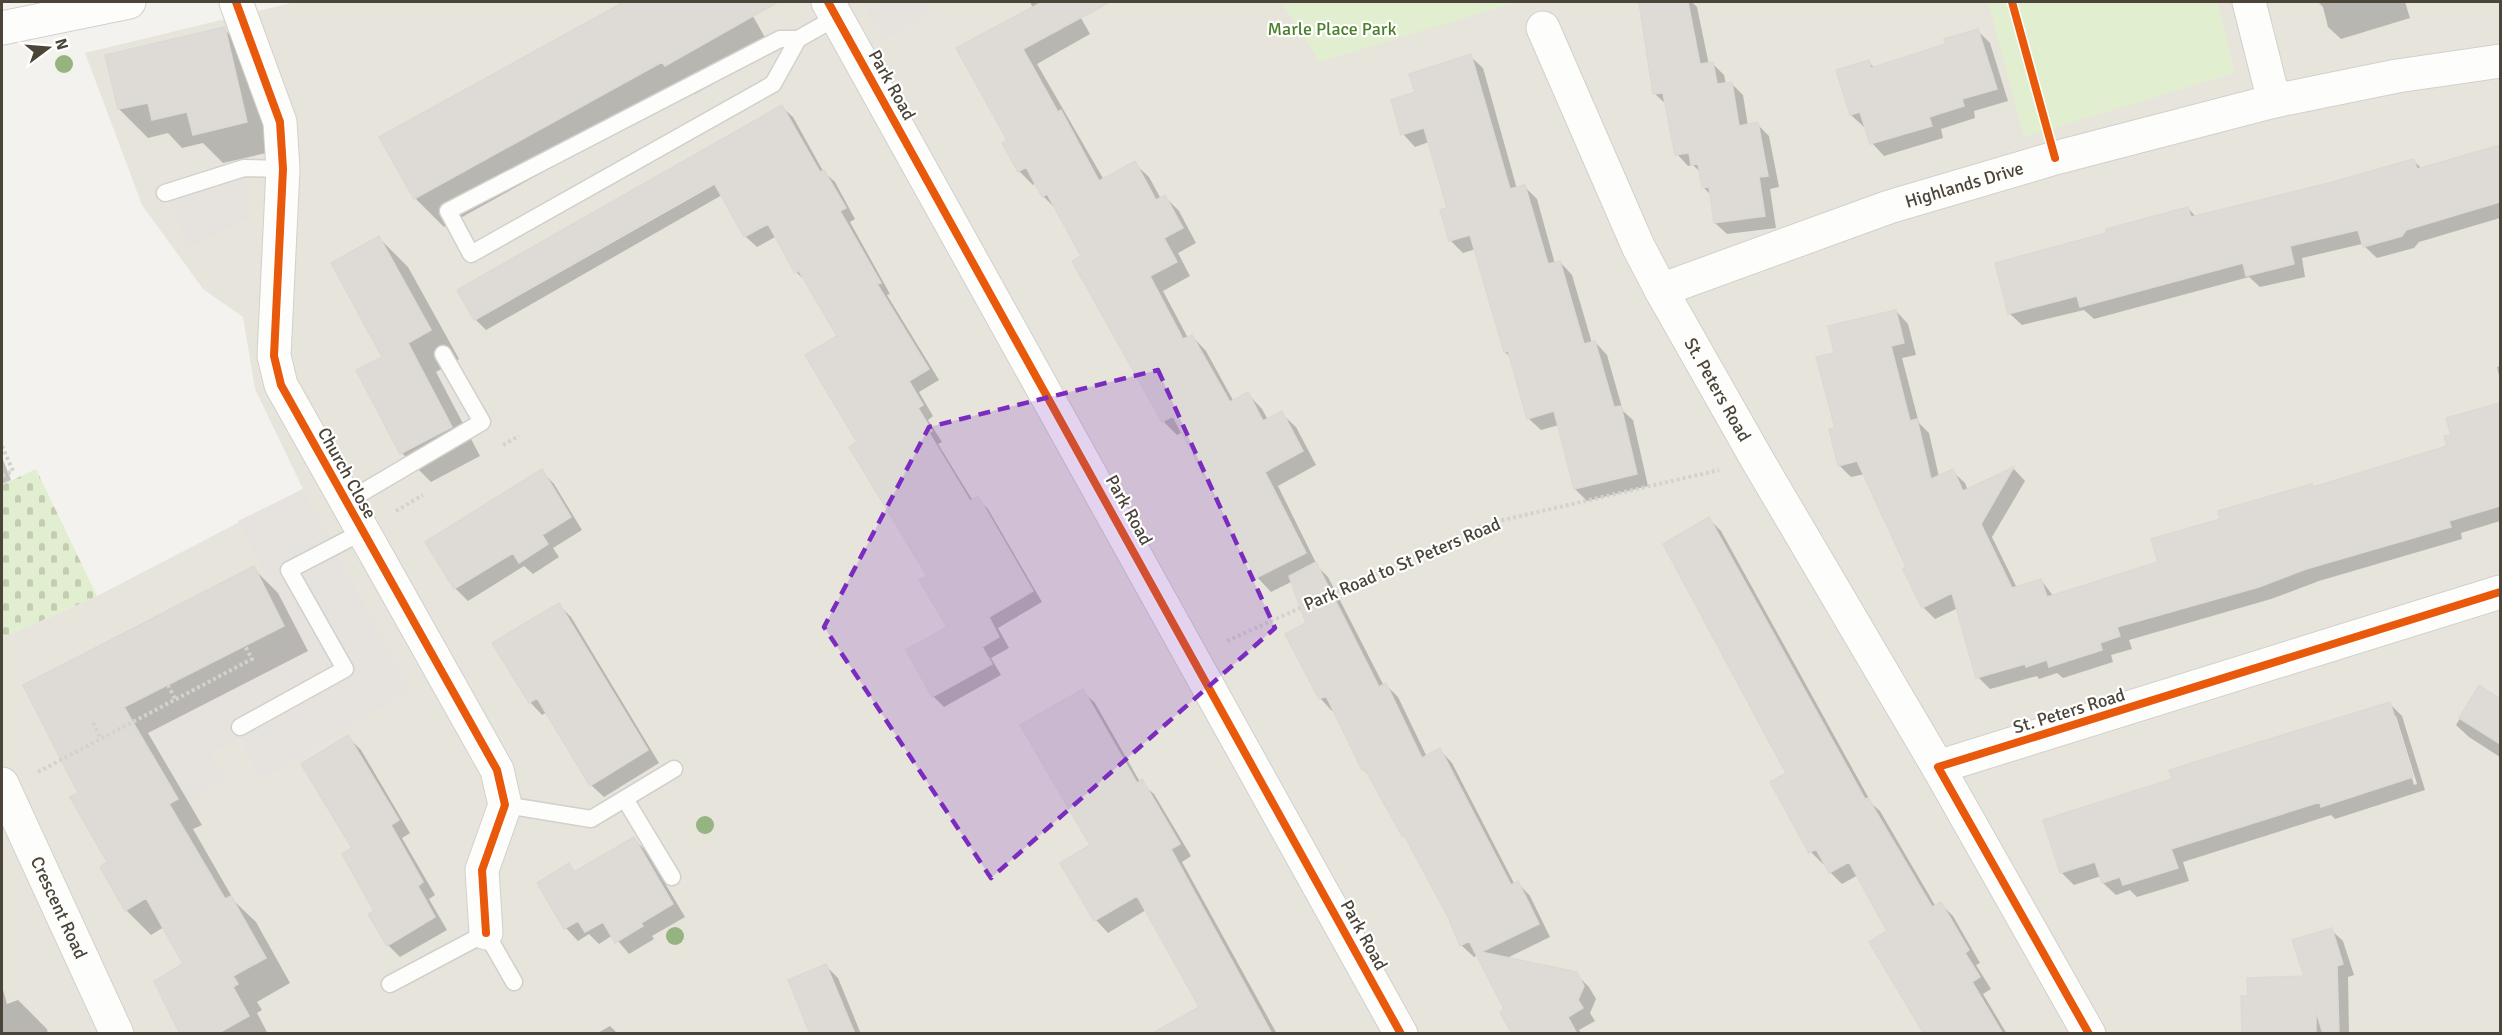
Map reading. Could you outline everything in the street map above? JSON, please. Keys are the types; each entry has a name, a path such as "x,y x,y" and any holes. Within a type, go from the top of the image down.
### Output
{"street":[{"path":"2,28 129,2"},
{"name":"Church Close","path":"237,2 280,122 283,169 274,356 281,385 497,770 505,805"},
{"path":"2249,2 2274,101"},
{"name":"Park Road","path":"832,9 1401,1034"},
{"name":"St. Peters Road","path":"1543,28 1638,246 1660,290 1938,767 2088,1034"},
{"name":"Highlands Drive","path":"1660,290 1889,207 1980,178 2274,101 2397,76 2500,61"},
{"name":"St. Peters Road","path":"1938,767 2500,592"},
{"name":"Crescent Road","path":"3,787 117,1034"},
{"path":"486,933 482,870 505,805"}],"lane":[{"path":"798,39 780,39 448,211 471,254 773,84 798,39 832,9"},
{"path":"165,193 244,168 283,169"},
{"path":"346,502 482,422 443,354"},
{"path":"240,727 345,669 289,570 362,532"},
{"path":"505,805 591,819 674,769"},
{"path":"625,799 672,877"},
{"path":"390,984 486,933 514,982"}],"path":[{"path":"2,446 13,471 2,476"},
{"path":"3,787 101,739 252,659 245,646"},
{"path":"168,685 175,699"},
{"path":"93,723 101,739"}],"highlighted area":[{"path":"1158,370 1275,628 991,878 824,627 929,427"}],"shaded area":[{"path":"295,2 2500,2 2500,1033 2,1033 2,638 97,596 303,489 255,389 243,317 203,289 142,205 85,53"},
{"path":"862,2 927,2 933,12 884,40"},
{"path":"244,168 250,218 189,248 165,193"},
{"path":"303,489 410,690 261,781 240,738 211,753 225,779 187,802 147,723 216,688 296,636 238,521"}],"green space":[{"name":"Marle Place Park","path":"1281,2 1517,2 1320,62"},
{"path":"1988,2 2217,2 2235,73 2024,137"},
{"path":"36,469 97,596 2,638 2,485"}],"building":[{"path":"624,2 778,2 665,66 662,62 414,199 379,137"},
{"path":"1042,2 1110,2 1023,49 1058,112 1061,110 1099,181 1135,161 1156,200 1165,195 1183,228 1164,238 1177,262 1150,276 1183,339 1192,335 1230,402 1248,392 1263,421 1282,411 1303,451 1265,472 1306,553 1256,578 1173,416 1162,422 1072,261 1081,256 1047,194 1042,197 1026,167 1018,172 1002,143 1007,140 956,48"},
{"path":"1639,2 1688,2 1700,64 1713,62 1717,84 1732,82 1739,126 1758,122 1768,176 1759,177 1765,216 1714,223 1709,187 1702,188 1698,164 1691,165 1689,153 1675,155 1663,93 1653,94"},
{"path":"225,27 247,122 193,135 187,112 152,120 148,103 118,109 105,55"},
{"path":"1978,29 1997,89 1962,99 1964,106 1929,117 1932,126 1870,144 1860,112 1850,115 1836,70 1869,60 1871,68 1945,44 1944,39"},
{"path":"1471,54 1510,189 1525,185 1548,264 1560,261 1584,344 1595,341 1614,407 1621,406 1637,474 1574,489 1554,411 1527,419 1508,351 1504,352 1470,235 1449,241 1440,210 1447,208 1424,128 1401,135 1391,100 1415,92 1409,74"},
{"path":"782,105 820,172 824,170 846,208 840,211 881,283 877,284 929,369 909,381 923,405 918,408 932,431 929,433 970,501 978,496 1033,591 989,617 999,637 982,647 992,664 932,697 906,650 947,627 919,580 927,576 849,447 857,442 805,355 837,336 799,271 795,273 768,224 744,237 714,183 474,320 457,290"},
{"path":"2500,145 2500,202 2406,230 2402,236 2363,247 2358,230 2290,246 2294,264 2246,276 2243,263 2080,307 2077,296 2008,314 1995,263 2106,233 2106,229 2188,207 2191,217 2329,183 2414,159 2417,169"},
{"path":"379,236 431,330 408,343 452,427 400,454 356,370 382,357 331,263"},
{"path":"1896,310 1904,343 1891,346 1910,421 1917,419 1931,479 1953,469 1963,491 2014,467 1981,524 2012,588 2041,579 2047,597 2158,562 2151,539 2220,519 2218,511 2312,484 2313,487 2447,446 2444,436 2451,435 2446,418 2500,403 2500,506 2449,521 2451,527 2306,569 2259,587 2117,627 2120,636 2100,643 2102,650 2049,667 2047,660 1976,678 1952,593 1922,608 1903,569 1906,567 1857,461 1838,466 1829,429 1835,428 1816,357 1834,353 1828,326"},
{"path":"542,469 571,517 542,535 548,544 519,563 513,553 454,589 425,542"},
{"path":"1709,517 1865,799 1868,798 1932,907 1941,902 1969,950 1965,953 1980,977 1972,982 2003,1034 1924,1034 1869,942 1887,931 1849,862 1829,873 1816,849 1809,853 1770,782 1786,773 1663,544"},
{"path":"1316,562 1379,687 1386,683 1422,758 1440,748 1511,885 1518,881 1539,924 1481,952 1577,972 1584,986 1578,1000 1583,1008 1568,1017 1577,1034 1512,1034 1500,1012 1504,1009 1469,941 1460,946 1448,917 1404,835 1402,836 1365,769 1362,770 1326,696 1319,699 1285,634 1306,623 1289,576"},
{"path":"254,566 284,626 124,707 178,799 169,804 225,899 231,896 266,958 233,976 238,984 233,987 249,1016 217,1034 180,1034 154,981 183,964 146,898 125,911 100,867 107,862 70,797 78,793 23,685"},
{"path":"559,603 648,750 590,786 537,698 529,703 492,643"},
{"path":"2479,685 2500,699 2500,744 2459,718"},
{"path":"1083,689 1137,783 1142,779 1180,844 1171,849 1272,1034 1151,1034 1199,1007 1137,896 1094,921 1060,863 1090,845 1020,725"},
{"path":"2390,702 2413,777 2321,807 2320,802 2171,849 2178,868 2123,885 2120,877 2102,883 2095,862 2060,873 2043,820 2172,779 2169,770"},
{"path":"348,735 399,820 391,825 423,882 418,886 435,917 387,946 368,914 374,911 342,854 352,848 301,764"},
{"path":"634,837 673,904 641,923 643,926 615,943 603,922 585,932 578,921 564,929 537,883 569,863 574,872"},
{"path":"2332,928 2343,964 2337,966 2339,1034 2323,1034 2316,1011 2316,1034 2242,1034 2241,996 2248,996 2247,978 2304,976 2292,940"},
{"path":"826,964 855,1034 810,1034 788,980"}],"cycle path":[{"path":"236,2 280,122 283,169 274,356 281,385 497,770 505,805 482,870 486,933"},
{"path":"828,2 1401,1034"},
{"path":"2012,2 2055,158"},
{"path":"2089,1034 1938,767 2500,592"}]}
